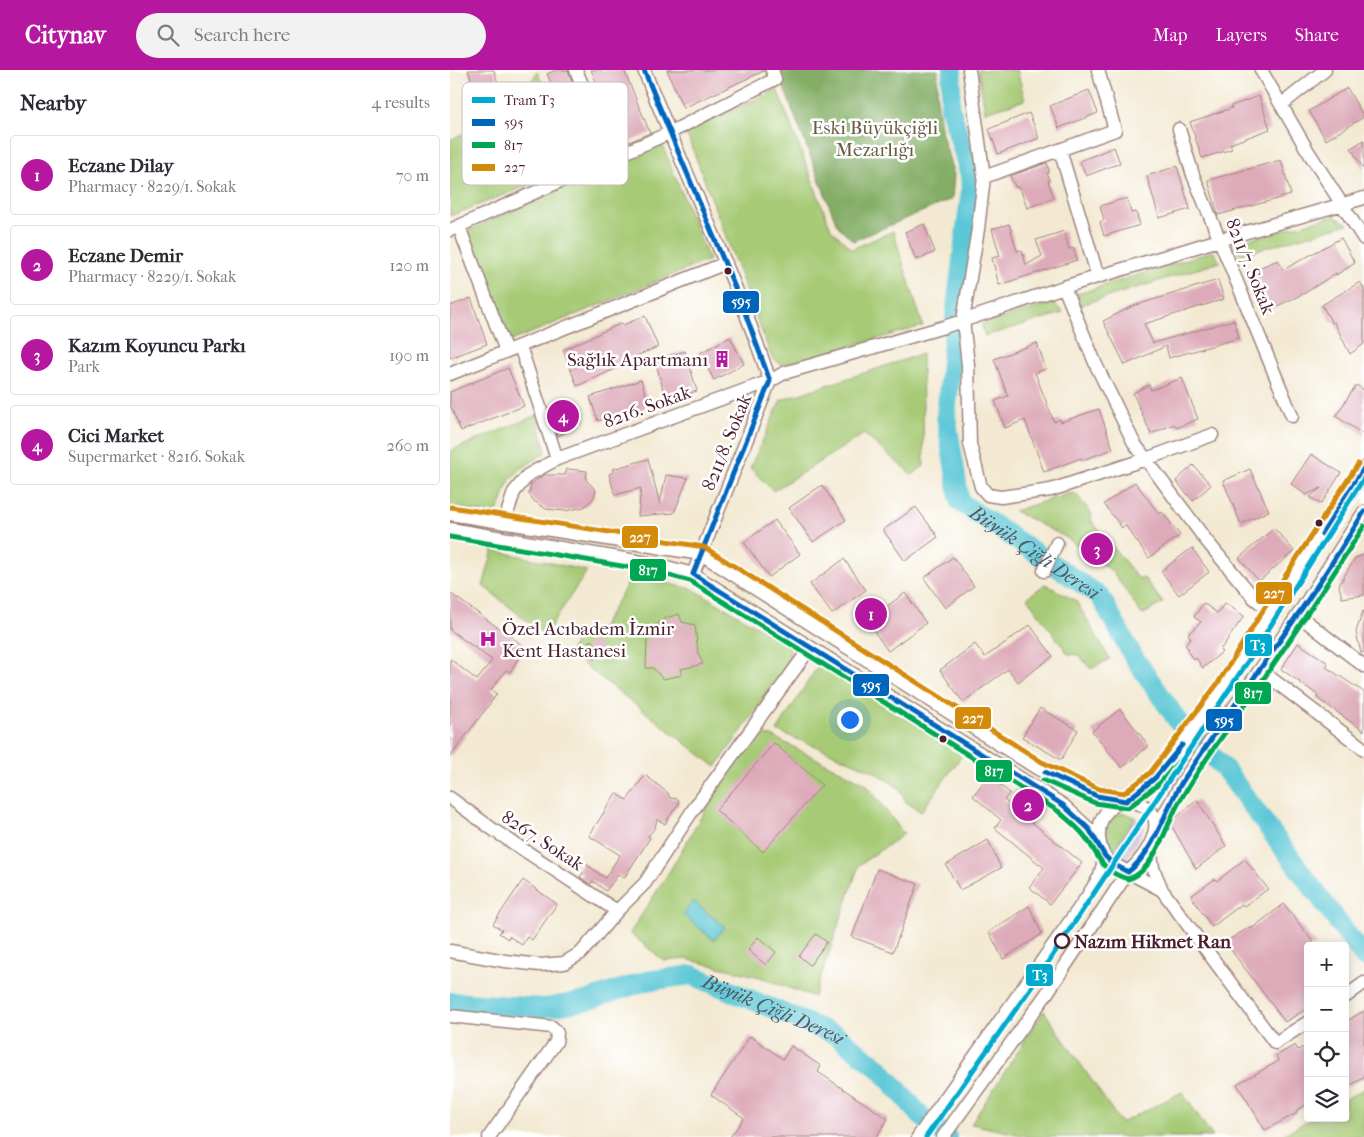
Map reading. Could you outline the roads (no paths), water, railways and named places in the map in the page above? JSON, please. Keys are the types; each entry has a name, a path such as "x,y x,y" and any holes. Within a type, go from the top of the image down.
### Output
{"street":[{"path":"576,70 581,82"},
{"path":"644,70 669,134 726,263 770,381"},
{"path":"628,152 669,134 775,79 772,70"},
{"path":"970,70 984,177 978,229 963,320 968,366 970,444 981,487 988,495 1001,497 1051,490 1212,435"},
{"path":"984,177 1115,130 1098,70"},
{"path":"1261,70 1306,148 1346,204 1364,239"},
{"path":"1281,105 1324,70"},
{"name":"8211/7. Sokak","path":"1179,129 1193,175 1292,416"},
{"path":"1060,150 1098,277"},
{"path":"506,352 454,228 553,185"},
{"path":"1346,204 1364,198"},
{"name":"8211/8. Sokak","path":"693,574 770,381 784,374 944,327 1064,287 1346,204"},
{"path":"450,374 726,263"},
{"path":"1064,287 1096,366 1134,443 1205,539 1254,598 1271,610"},
{"path":"520,346 558,459"},
{"name":"8216. Sokak","path":"504,523 514,492 528,475 558,459 770,381"},
{"path":"919,1136 1100,876 1102,851 1100,825 1103,816 1109,808 1126,802 1155,778 1188,738 1224,688 1271,610 1364,468"},
{"path":"943,1137 1045,996 1128,872 1139,862 1152,841 1166,810 1298,616 1364,512"},
{"path":"450,514 701,554 1038,769 1097,796 1126,802 1136,802 1144,806 1153,814 1155,822 1152,841 1153,868 1162,890 1275,1043 1304,1025"},
{"path":"450,529 659,565 693,574 1063,805 1089,829 1102,851 1113,864 1162,890"},
{"path":"1044,571 1057,543"},
{"path":"1298,616 1364,666"},
{"path":"450,951 540,965 564,963 581,953 617,911 645,883 698,803 810,648"},
{"path":"1260,670 1364,749"},
{"name":"8267. Sokak","path":"450,798 494,831 617,911"},
{"path":"1349,994 1362,985"},
{"path":"450,1016 552,1028 557,1033 556,1042 489,1137"}],"water":[{"path":"693,901 725,927 714,940 683,915"}],"waterway":[{"name":"Büyük Çiğli Deresi","path":"952,70 950,107 972,182 957,300 946,416 960,502 1100,596 1133,656 1178,721 1224,768 1364,957"},
{"name":"Büyük Çiğli Deresi","path":"450,1002 544,1008 585,1001 646,981 692,975 836,1035 879,1068 921,1116 947,1137"}],"tram line":[{"name":"T3","path":"926,1137 1035,982 1252,655 1364,478"}],"place":[{"name":"Sağlık Apartmanı","path":"722,359"},
{"name":"Cici Market","path":"563,416"},
{"name":"Kazım Koyuncu Parkı","path":"1097,549"},
{"name":"Eczane Dilay","path":"871,614"},
{"name":"Özel Acıbadem İzmir Kent Hastanesi","path":"488,639"},
{"name":"Eczane Demir","path":"1028,805"},
{"name":"Nazım Hikmet Ran","path":"1062,941"}],"park label":[{"name":"Eski Büyükçiğli Mezarlığı","path":"875,138"}]}
